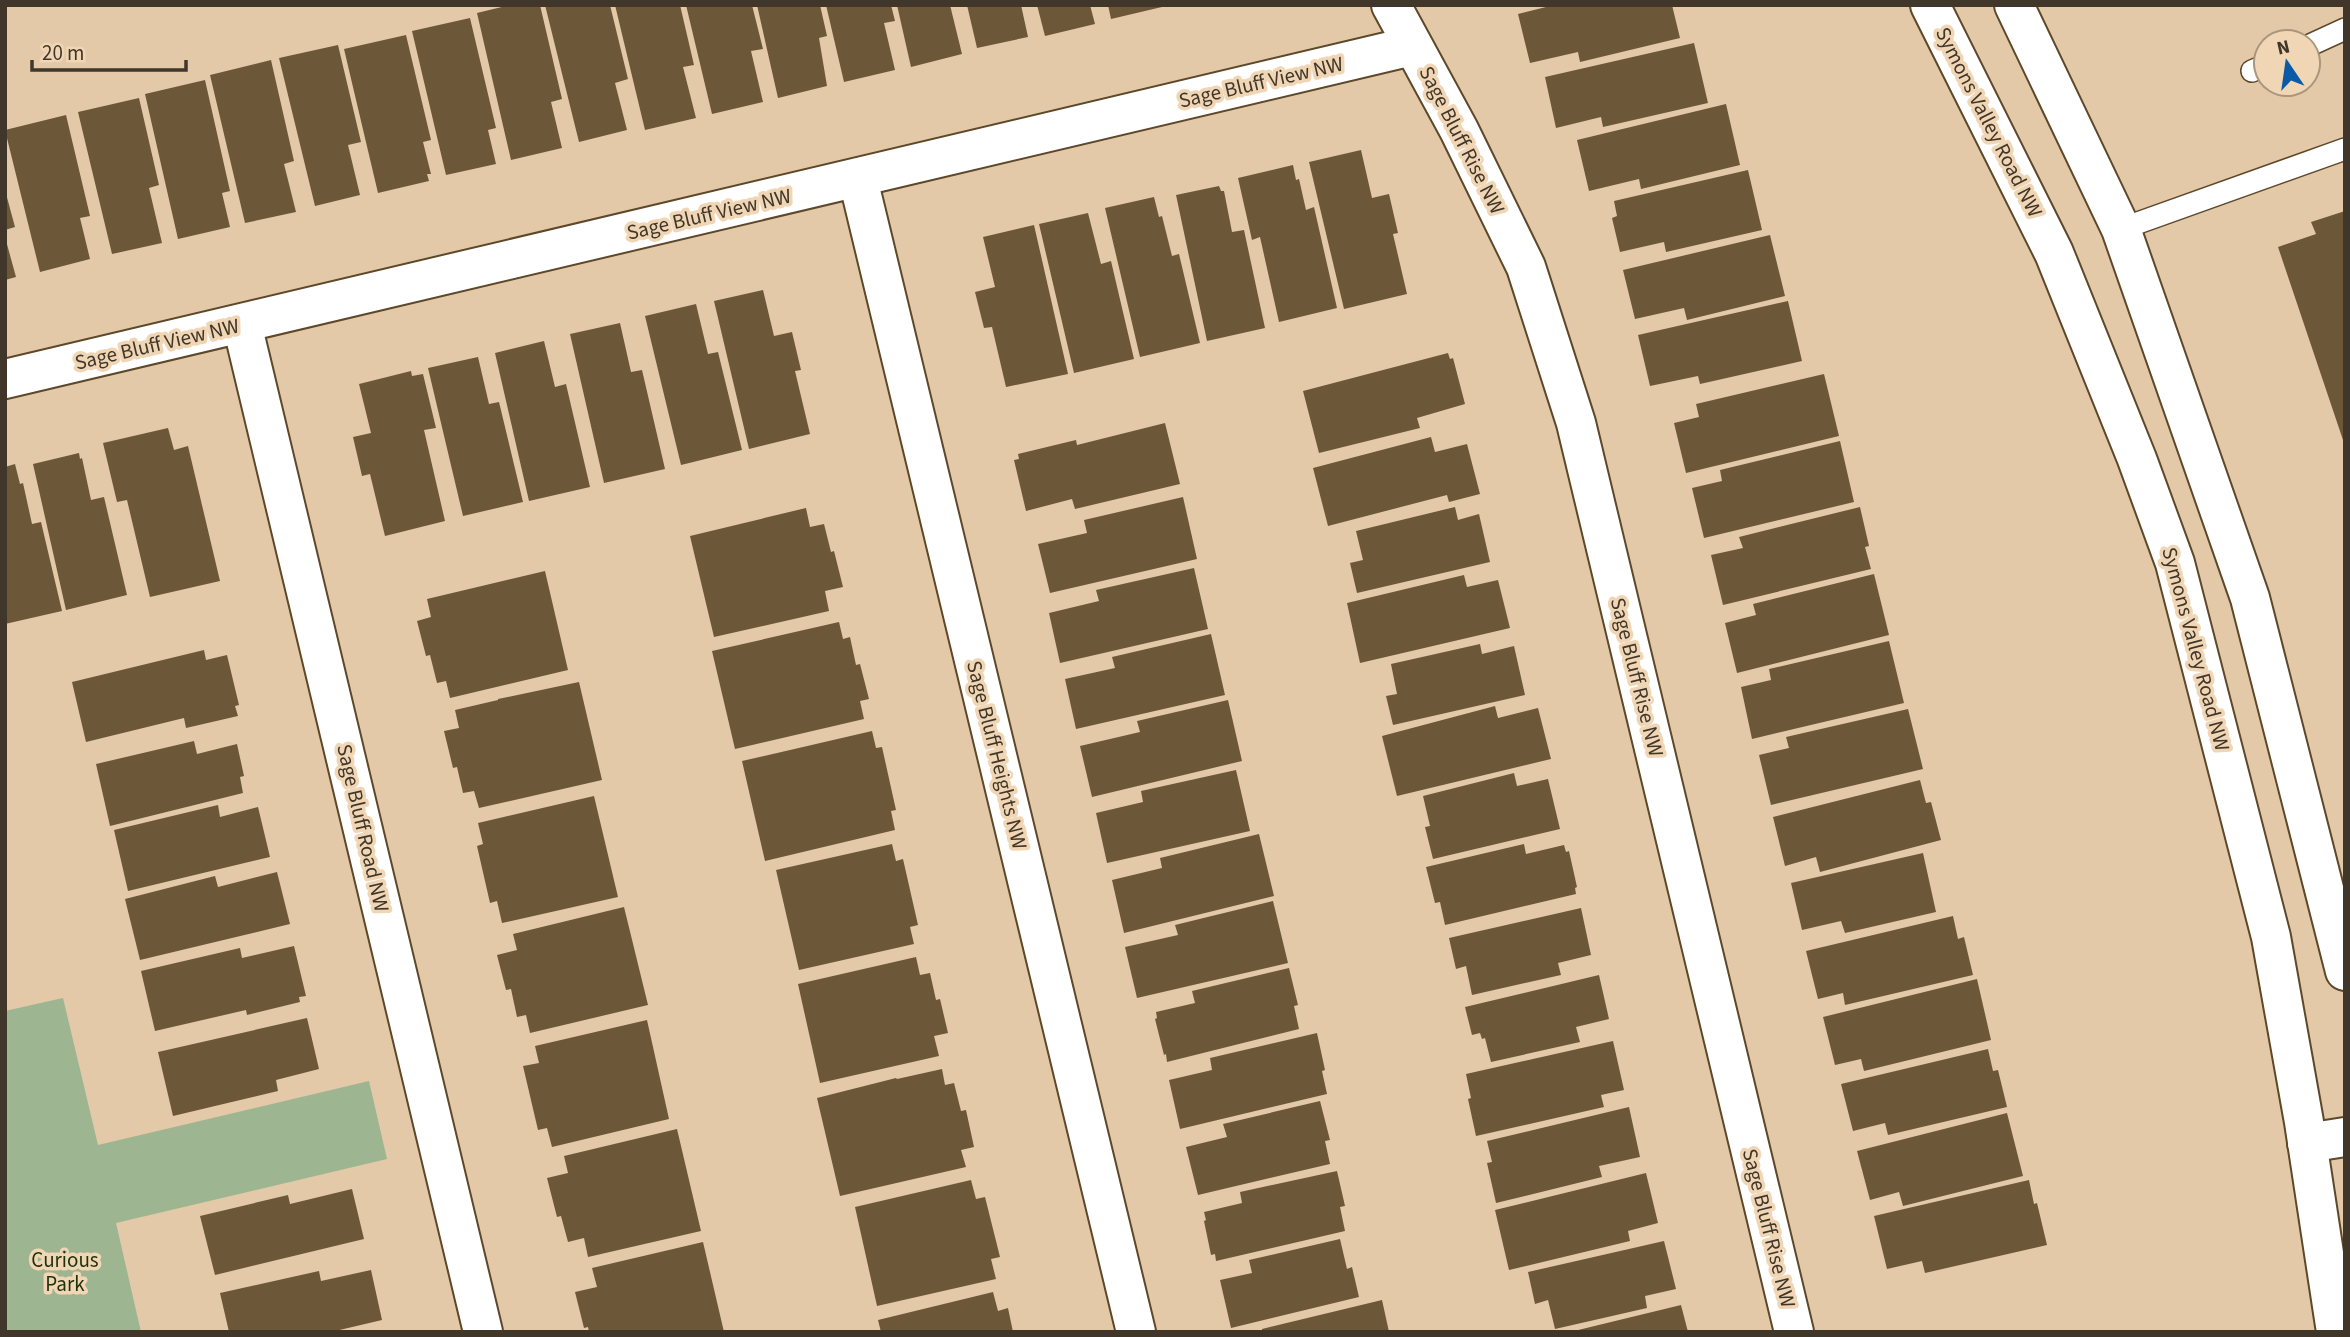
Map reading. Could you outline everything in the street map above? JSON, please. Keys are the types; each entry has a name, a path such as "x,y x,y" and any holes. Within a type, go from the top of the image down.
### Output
{"street":[{"name":"Sage Bluff Rise NW","path":"1391,5 1459,130 1526,267 1576,423 1794,1332"},
{"name":"Symons Valley Road NW","path":"1930,5 2054,253 2137,459 2175,563 2271,937 2336,1332"},
{"path":"2014,5 2121,229 2250,598 2345,971"},
{"name":"Sage Bluff View NW","path":"5,379 1412,46"},
{"name":"Sage Bluff Heights NW","path":"858,178 1136,1332"},
{"name":"Sage Bluff Road NW","path":"242,324 483,1332"},
{"path":"2307,1143 2345,1137"}],"lane":[{"path":"2322,40 2345,29"},
{"path":"2121,229 2345,149"}],"green space":[{"name":"Curious Park","path":"63,998 98,1145 369,1081 387,1159 116,1223 141,1332 5,1332 5,1011"}],"building":[{"path":"510,5 540,5 562,99 551,102 562,148 511,160 477,13"},
{"path":"545,5 610,5 628,79 615,83 627,130 579,142"},
{"path":"615,5 680,5 694,65 683,67 696,118 645,130"},
{"path":"686,5 752,5 763,49 751,51 763,102 712,114"},
{"path":"757,5 820,5 827,36 819,38 827,86 778,98"},
{"path":"826,5 891,5 895,21 884,23 895,70 844,82"},
{"path":"897,5 950,5 962,54 911,67"},
{"path":"967,5 1021,5 1028,37 977,48"},
{"path":"1037,5 1090,5 1095,24 1045,36"},
{"path":"1108,5 1161,5 1162,7 1111,19"},
{"path":"1554,5 1672,5 1680,38 1580,62 1578,52 1530,63 1518,14"},
{"path":"470,18 496,128 488,130 496,164 446,175 412,31"},
{"path":"406,35 431,140 423,142 431,174 427,174 429,181 378,193 344,49"},
{"path":"1694,43 1708,103 1603,127 1601,117 1556,128 1545,77"},
{"path":"338,45 361,142 348,145 360,195 315,206 279,58"},
{"path":"271,60 294,161 284,164 296,212 245,223 210,75"},
{"path":"205,80 230,191 222,193 230,227 178,239 145,94"},
{"path":"139,98 159,185 149,188 162,243 112,254 78,112"},
{"path":"1726,104 1740,165 1641,189 1639,179 1589,191 1577,140"},
{"path":"66,115 90,216 80,218 90,259 40,272 5,130"},
{"path":"1361,150 1372,198 1389,194 1398,233 1393,234 1407,294 1344,309 1309,162"},
{"path":"1293,165 1306,210 1314,207 1337,308 1279,322 1260,237 1252,240 1238,178"},
{"path":"1748,170 1762,230 1666,252 1664,242 1620,252 1612,218 1617,216 1614,201"},
{"path":"1219,186 1221,191 1224,191 1232,232 1244,230 1265,328 1207,341 1176,195"},
{"path":"5,190 15,227 5,230"},
{"path":"1154,197 1159,217 1162,216 1172,256 1179,254 1200,343 1140,357 1105,208"},
{"path":"2345,211 2344,443 2278,247 2316,234 2311,222"},
{"path":"1088,213 1101,264 1111,261 1134,359 1074,373 1039,224"},
{"path":"1034,225 1068,374 1006,387 992,327 984,328 975,292 995,287 983,237"},
{"path":"1770,235 1785,296 1687,320 1684,308 1635,319 1623,270"},
{"path":"5,237 16,277 5,280"},
{"path":"763,290 774,336 792,332 801,370 795,371 810,434 749,449 714,301"},
{"path":"1788,301 1802,361 1700,384 1698,376 1650,386 1638,335"},
{"path":"696,304 708,354 718,352 742,450 681,465 645,316"},
{"path":"620,323 631,372 642,370 665,469 604,483 570,334"},
{"path":"544,341 555,387 566,384 590,487 529,501 495,353"},
{"path":"1448,353 1450,359 1453,358 1465,404 1417,418 1420,428 1319,453 1303,391"},
{"path":"478,357 489,404 499,402 523,502 463,516 428,368"},
{"path":"411,371 412,376 423,374 436,428 424,430 445,521 385,536 370,474 362,476 353,437 371,433 359,384"},
{"path":"1824,374 1839,436 1686,473 1674,423 1699,417 1696,404"},
{"path":"1165,423 1180,484 1075,509 1072,499 1026,511 1014,460 1019,459 1018,454 1076,440 1077,445"},
{"path":"168,428 174,450 188,446 220,581 150,597 127,500 117,502 103,443"},
{"path":"1431,437 1435,452 1467,444 1480,494 1449,502 1447,495 1328,526 1313,468"},
{"path":"1840,441 1854,502 1704,538 1692,488 1722,481 1720,470"},
{"path":"79,453 91,500 104,497 127,595 66,610 33,464"},
{"path":"15,464 20,484 23,483 32,524 41,522 62,611 5,624 5,467"},
{"path":"1183,497 1197,559 1050,593 1038,544 1087,533 1084,520"},
{"path":"1455,507 1458,520 1479,514 1490,562 1357,593 1350,563 1363,560 1356,531"},
{"path":"1860,507 1871,569 1723,605 1711,555 1743,548 1739,537"},
{"path":"806,508 810,527 824,524 843,587 825,591 829,611 714,637 690,536"},
{"path":"1194,568 1208,629 1060,663 1049,613 1099,601 1096,590"},
{"path":"545,571 568,670 450,698 446,681 437,683 430,655 426,656 417,621 431,617 427,599"},
{"path":"1874,574 1889,635 1737,673 1725,623 1756,615 1753,604"},
{"path":"1464,575 1467,587 1498,580 1510,628 1360,663 1347,603"},
{"path":"839,622 843,639 850,637 856,665 860,664 869,699 860,701 864,719 735,749 712,651"},
{"path":"1211,634 1225,695 1076,729 1065,679 1115,668 1112,657"},
{"path":"1889,641 1904,703 1752,739 1741,687 1771,680 1769,669"},
{"path":"1480,644 1482,654 1514,646 1525,695 1393,725 1386,696 1397,694 1391,664"},
{"path":"204,650 206,660 227,655 239,705 235,706 238,716 186,728 184,718 86,742 72,682"},
{"path":"579,682 602,780 479,808 474,791 463,793 457,767 453,768 444,731 459,728 455,710"},
{"path":"1228,700 1242,761 1092,797 1080,746 1140,732 1137,721"},
{"path":"1495,706 1498,718 1538,708 1551,759 1397,796 1382,736"},
{"path":"1908,709 1923,769 1771,805 1759,755 1789,748 1786,737"},
{"path":"872,731 876,748 882,747 896,810 891,811 895,830 765,861 742,761"},
{"path":"194,741 197,754 237,744 244,776 240,777 243,793 110,826 96,764"},
{"path":"1236,770 1250,831 1107,863 1096,813 1143,802 1141,791"},
{"path":"1514,773 1517,786 1548,779 1560,829 1433,859 1425,827 1430,826 1423,796"},
{"path":"1920,780 1926,803 1931,802 1941,840 1820,872 1816,857 1785,866 1773,817"},
{"path":"594,796 618,897 502,923 497,901 490,903 477,846 483,844 478,823"},
{"path":"218,805 220,817 258,807 270,857 128,891 114,830"},
{"path":"1259,834 1274,896 1124,933 1112,880 1162,868 1160,858"},
{"path":"892,844 896,861 903,859 918,925 910,927 914,944 799,970 776,870"},
{"path":"1524,844 1526,854 1564,845 1566,852 1569,851 1577,887 1576,894 1445,925 1440,902 1435,903 1426,867"},
{"path":"1923,853 1936,912 1845,933 1841,921 1802,930 1791,883"},
{"path":"277,872 290,924 140,960 125,899 215,876 218,887"},
{"path":"1273,901 1288,963 1137,998 1125,947 1178,935 1175,925"},
{"path":"624,907 648,1005 530,1033 526,1015 517,1017 511,989 506,990 497,955 517,950 513,934"},
{"path":"1581,908 1591,955 1558,963 1561,975 1472,995 1466,966 1456,969 1449,938"},
{"path":"1953,916 1958,939 1964,937 1973,975 1845,1005 1843,993 1818,999 1806,951"},
{"path":"294,946 306,996 299,997 300,1002 247,1015 246,1010 155,1031 141,971 240,948 242,958"},
{"path":"916,957 920,975 930,973 936,1000 940,999 948,1033 934,1036 939,1056 820,1083 798,984"},
{"path":"1289,968 1298,1005 1294,1006 1299,1029 1167,1062 1155,1019 1156,1012 1195,1003 1192,991"},
{"path":"1599,975 1609,1019 1576,1027 1580,1042 1491,1062 1485,1038 1482,1039 1480,1033 1472,1035 1465,1007"},
{"path":"1977,979 1991,1040 1864,1071 1861,1059 1835,1065 1823,1017"},
{"path":"307,1018 319,1069 276,1080 278,1091 173,1116 158,1052"},
{"path":"647,1020 669,1119 552,1147 547,1128 538,1130 523,1066 539,1063 535,1046"},
{"path":"1317,1033 1327,1094 1180,1129 1169,1080 1212,1070 1210,1058"},
{"path":"1613,1041 1624,1090 1601,1095 1604,1107 1476,1136 1466,1074"},
{"path":"1988,1049 1993,1071 1998,1070 2007,1107 1888,1135 1885,1123 1853,1131 1841,1084"},
{"path":"942,1069 945,1085 954,1083 961,1111 966,1110 974,1147 961,1150 966,1167 840,1196 817,1098"},
{"path":"1320,1101 1330,1140 1325,1141 1330,1164 1198,1195 1186,1147 1227,1137 1223,1124"},
{"path":"1629,1107 1640,1157 1599,1166 1602,1177 1496,1203 1487,1163 1492,1162 1487,1141"},
{"path":"2007,1113 2023,1176 1903,1206 1899,1192 1870,1200 1857,1151"},
{"path":"677,1129 701,1231 588,1257 584,1238 568,1242 561,1216 557,1217 547,1178 568,1173 564,1156"},
{"path":"1337,1171 1345,1206 1340,1207 1345,1231 1216,1261 1215,1254 1211,1255 1204,1212 1242,1203 1240,1192"},
{"path":"1646,1173 1658,1223 1628,1231 1630,1241 1509,1270 1495,1210"},
{"path":"971,1180 976,1199 985,1197 1000,1257 991,1259 996,1279 877,1306 855,1207"},
{"path":"2029,1180 2047,1245 1925,1273 1922,1261 1887,1269 1874,1216"},
{"path":"352,1189 364,1239 215,1275 200,1216 288,1195 290,1204"},
{"path":"1340,1239 1347,1269 1352,1267 1359,1297 1231,1328 1220,1280 1252,1273 1249,1260"},
{"path":"1664,1241 1676,1289 1645,1296 1647,1308 1555,1329 1548,1300 1535,1304 1528,1272"},
{"path":"703,1242 724,1332 589,1332 588,1327 584,1328 575,1292 597,1287 592,1268"},
{"path":"371,1270 382,1320 331,1332 229,1332 220,1293 319,1271 321,1281"},
{"path":"993,1292 998,1311 1008,1308 1013,1332 881,1332 878,1320"},
{"path":"1382,1300 1389,1332 1262,1332 1262,1329"},
{"path":"1681,1305 1688,1332 1574,1332 1574,1331"}]}
